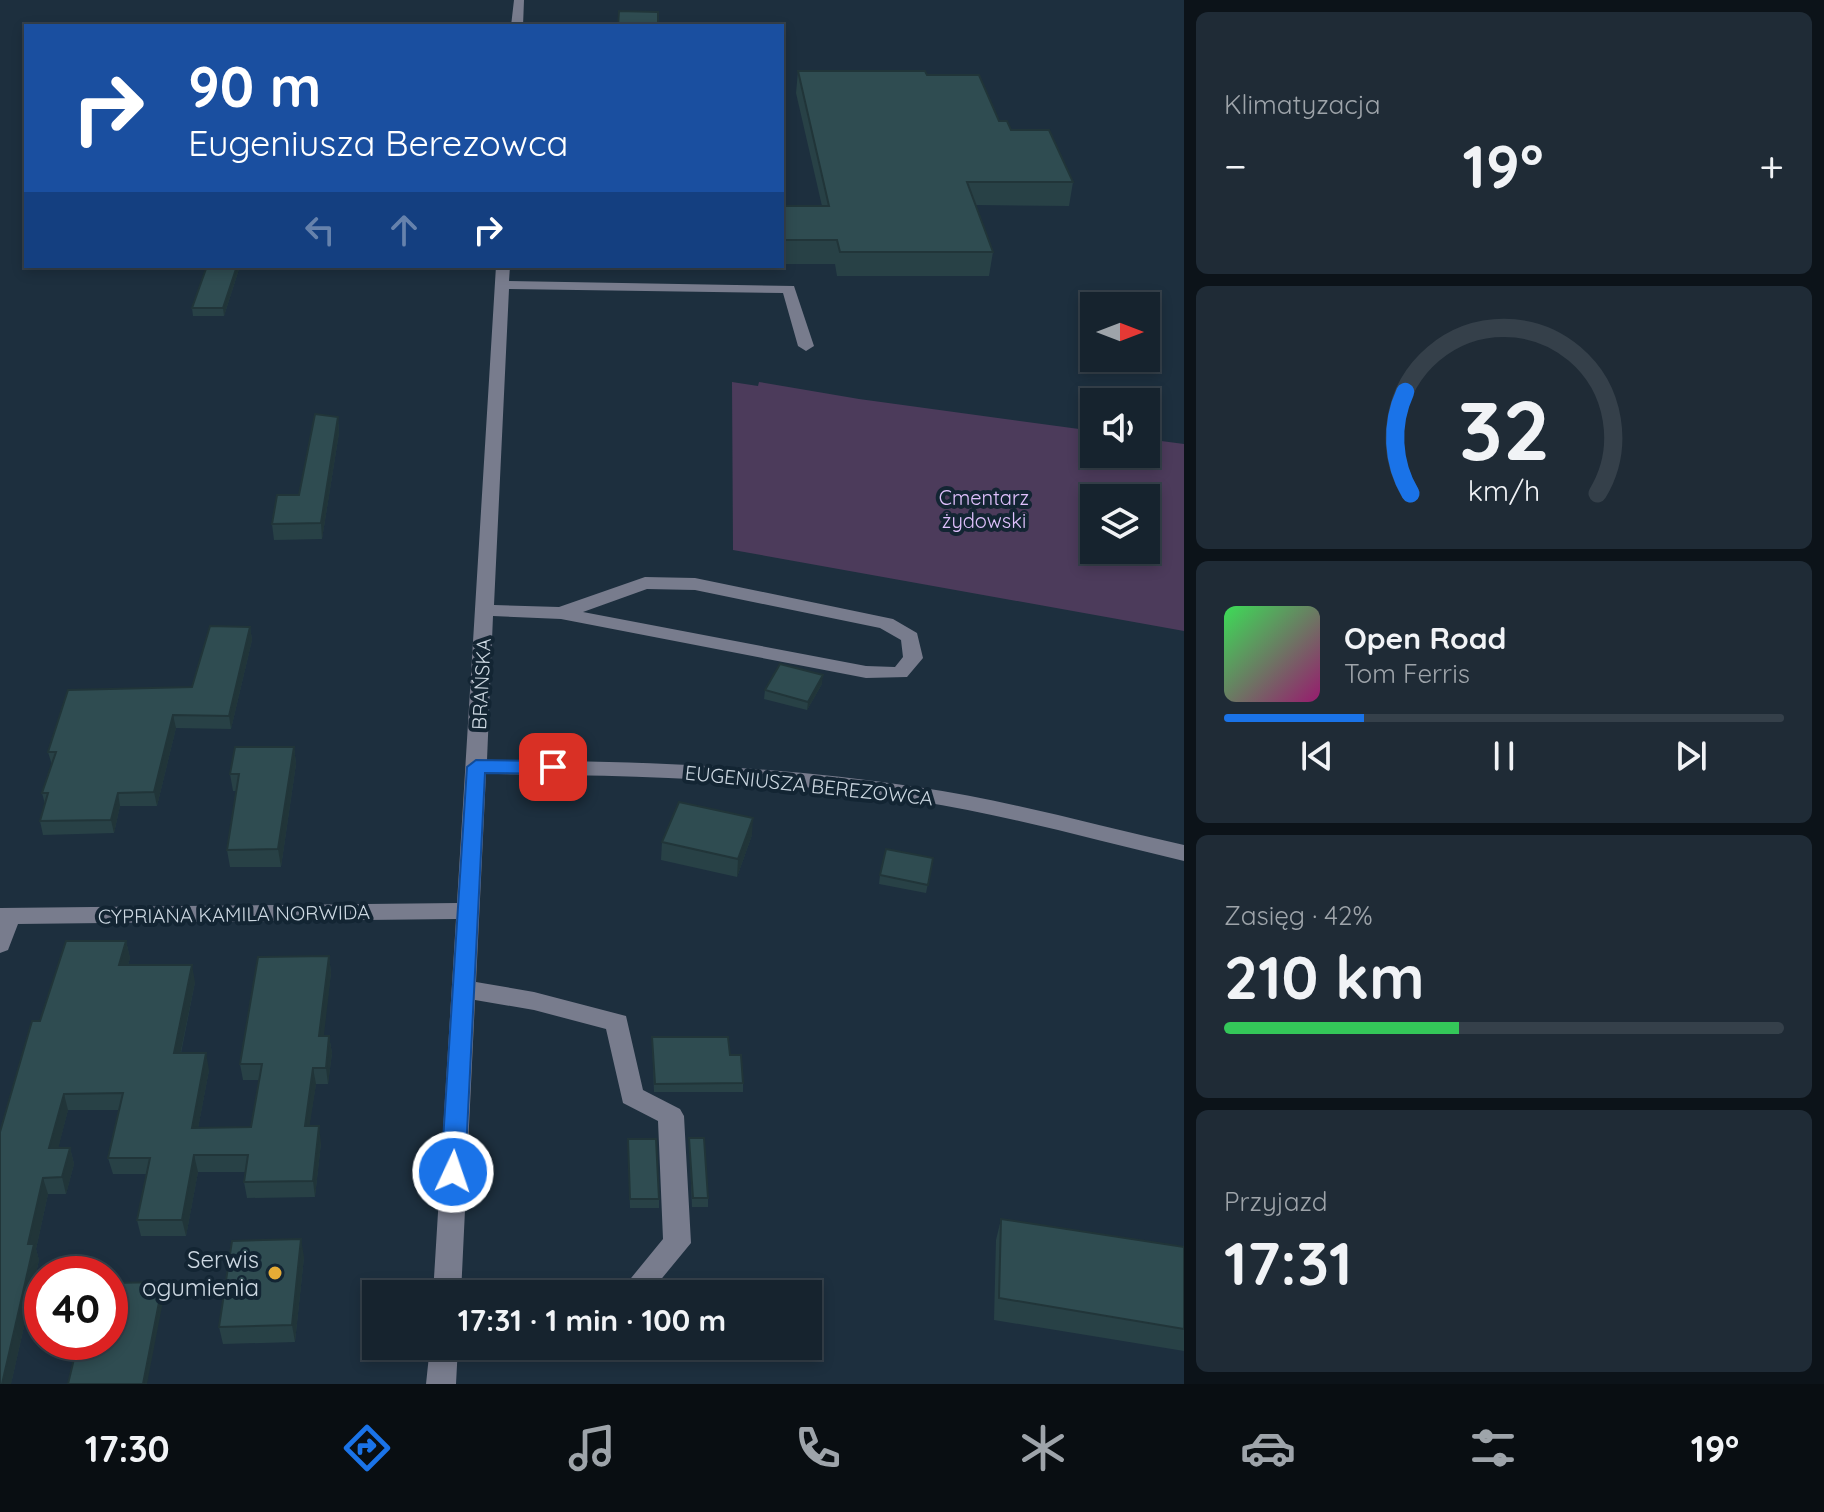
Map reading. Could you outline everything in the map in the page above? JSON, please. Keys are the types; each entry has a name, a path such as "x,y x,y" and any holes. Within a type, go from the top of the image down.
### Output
{"street":[{"path":"517,24 519,0"},
{"path":"502,276 789,289 806,346"},
{"name":"BRAŃSKA","path":"448,1280 502,276"},
{"path":"485,610 561,613 866,672 900,673 913,658 910,637 886,623 695,584 645,583 561,613"},
{"name":"EUGENIUSZA BEREZOWCA","path":"476,767 711,771 882,789 1007,811 1184,853"},
{"name":"CYPRIANA KAMILA NORWIDA","path":"5,916 468,911"},
{"path":"0,944 5,916"},
{"path":"463,989 534,1001 617,1023 632,1096 671,1116 677,1243 644,1280"},
{"path":"441,1384 443,1360"}],"green space":[{"name":"Cmentarz żydowski","path":"732,382 758,386 759,382 1080,429 1080,468 1160,468 1160,441 1184,444 1184,631 733,550"}],"building":[{"path":"619,11 658,12 658,24 618,24"},
{"path":"798,71 925,71 927,75 979,75 999,121 1007,121 1011,130 1049,130 1073,182 967,182 993,252 840,252 837,240 784,240 784,206 829,206"},
{"path":"206,268 236,268 223,308 192,308"},
{"path":"315,414 338,417 321,523 272,524 277,495 299,495"},
{"path":"210,626 250,627 229,716 173,715 154,792 118,793 111,820 40,821 48,793 42,793 56,752 48,752 68,690 192,687"},
{"path":"780,664 823,675 808,702 765,690"},
{"path":"235,747 294,747 278,849 227,850 239,774 230,774"},
{"path":"679,802 753,818 738,859 662,842"},
{"path":"886,849 933,858 928,885 880,875"},
{"path":"66,941 126,941 119,965 192,965 174,1053 206,1053 192,1128 251,1127 262,1064 240,1064 258,957 329,956 319,1036 329,1036 326,1068 313,1068 305,1126 319,1126 313,1181 244,1182 248,1155 194,1155 182,1220 137,1220 150,1158 108,1158 123,1093 64,1094 49,1148 70,1148 62,1177 43,1178 28,1244 34,1244 31,1256 24,1256 24,1288 0,1384 0,1132 32,1021 40,1021"},
{"path":"652,1037 728,1037 730,1055 741,1055 743,1083 655,1084"},
{"path":"689,1138 704,1138 708,1198 693,1198"},
{"path":"628,1139 656,1139 659,1199 630,1199"},
{"path":"1001,1219 1184,1247 1184,1329 999,1298"},
{"path":"301,1239 292,1325 219,1327 232,1241"},
{"path":"163,1282 143,1384 68,1384 74,1360 128,1360 128,1283"}],"place":[{"name":"Serwis ogumienia","path":"275,1273"}],"route":[{"path":"453,1172 476,767 553,767"}]}
